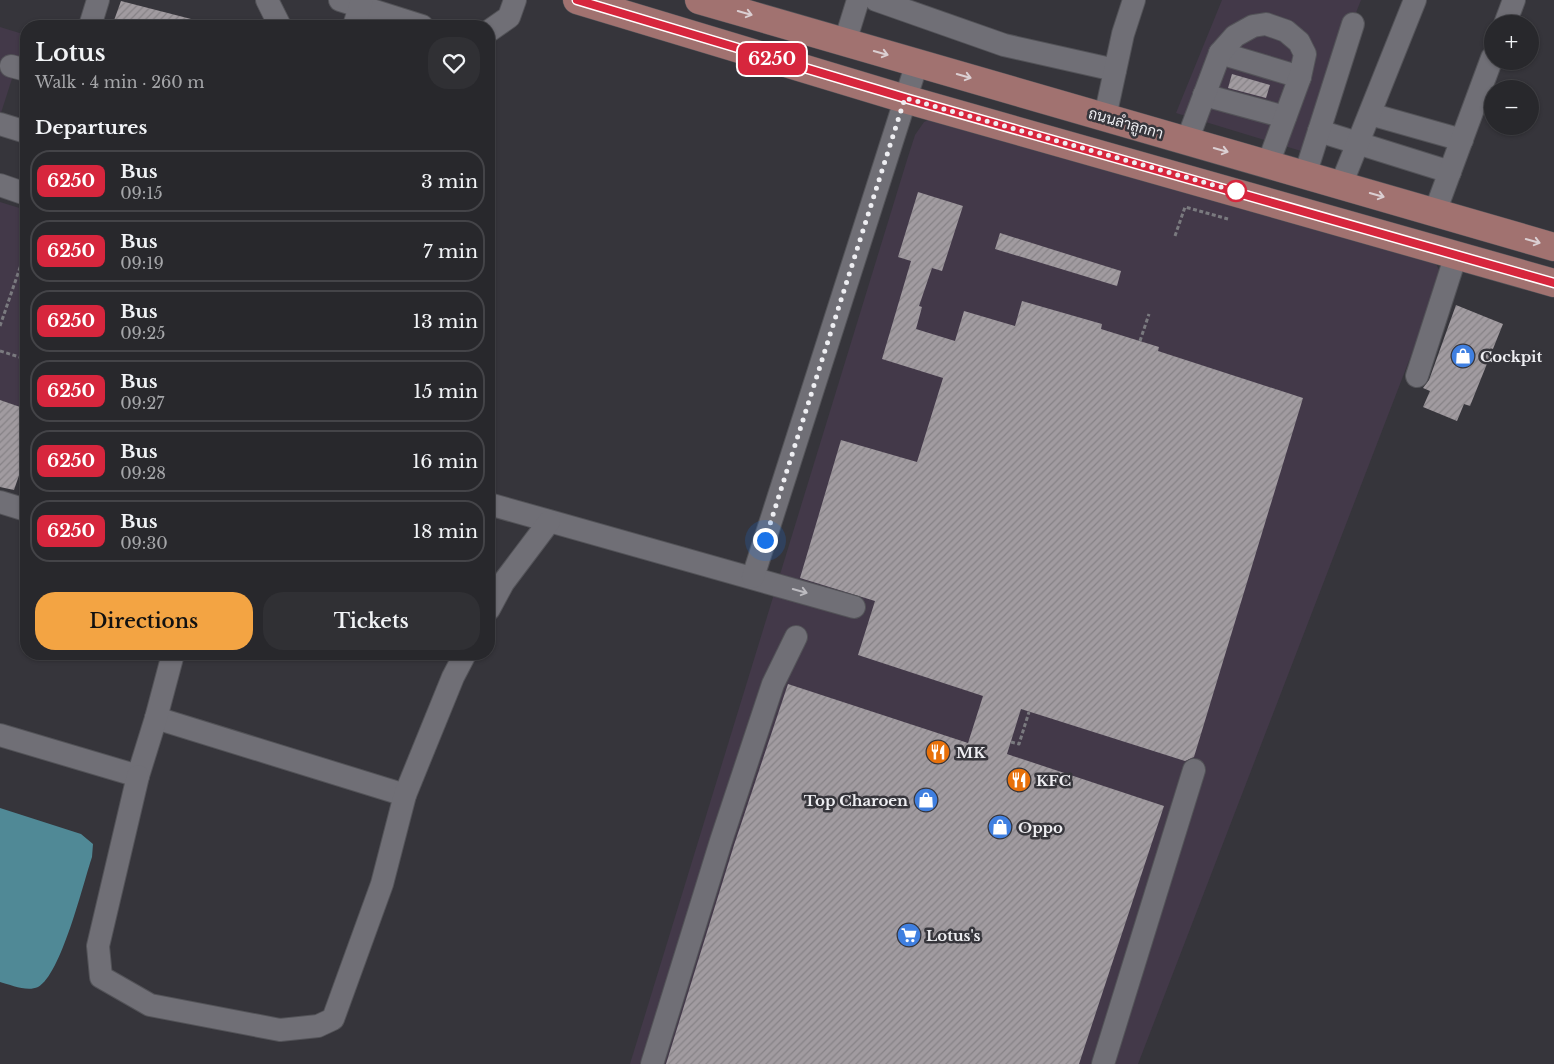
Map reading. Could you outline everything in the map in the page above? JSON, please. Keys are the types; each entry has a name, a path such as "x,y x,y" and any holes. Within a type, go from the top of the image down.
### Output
{"main road":[{"path":"577,0 905,98 1554,283"},
{"name":"ถนนลำลูกกา","path":"698,0 1554,246"}],"street":[{"path":"92,20 98,0"},
{"path":"268,0 277,20"},
{"path":"845,42 858,0"},
{"path":"876,0 1004,45 1115,70"},
{"path":"1105,117 1122,34 1134,0"},
{"path":"1341,185 1415,0"},
{"path":"1508,15 1514,0"},
{"path":"354,8 399,20"},
{"path":"495,25 512,9"},
{"path":"1187,141 1220,53 1235,36 1253,26 1266,24 1286,31 1299,42 1305,54 1300,77 1268,164"},
{"path":"1305,175 1353,24"},
{"path":"1220,53 1300,77"},
{"path":"753,577 917,63"},
{"path":"1435,212 1488,70"},
{"path":"1204,96 1285,117"},
{"path":"1370,114 1462,140"},
{"path":"0,124 20,130"},
{"path":"1319,131 1450,172"},
{"path":"0,185 20,192"},
{"path":"1417,376 1456,255"},
{"path":"0,502 20,508"},
{"path":"495,506 854,606"},
{"path":"495,597 502,583 549,522"},
{"path":"652,1064 721,841 773,684 796,637"},
{"path":"171,660 138,776 98,946 101,977 150,1005 280,1030 318,1026 332,1019 382,884 405,795 453,677 462,660"},
{"path":"156,718 405,795"},
{"path":"0,735 138,776"},
{"path":"1103,1064 1194,770"}],"path":[{"path":"1175,236 1185,207 1228,219"},
{"path":"0,326 20,268"},
{"path":"1140,341 1149,314"},
{"path":"0,351 20,357"},
{"path":"1011,742 1019,744 1028,712"}],"shaded area":[{"path":"1222,0 1361,0 1301,151 1176,113"},
{"path":"0,27 20,33 20,54 0,116"},
{"path":"934,117 1436,264 1442,275 1138,1064 630,1064 915,135 924,122"},
{"path":"0,202 20,208 20,407 0,400"}],"water":[{"path":"0,808 81,834 93,844 92,857 63,948 47,979 38,987 29,989 0,982"}],"building":[{"path":"121,1 195,20 114,20"},
{"path":"1232,74 1270,85 1266,98 1228,88"},
{"path":"918,192 963,206 942,271 932,268 919,306 922,307 916,329 955,341 964,311 1015,326 1022,301 1102,324 1101,329 1159,347 1158,351 1303,398 1194,757 1185,761 1021,709 1007,754 1164,806 1079,1064 666,1064 734,845 788,684 968,743 983,696 858,655 875,601 800,578 841,440 917,462 943,378 882,359 911,261 898,257"},
{"path":"1000,233 1121,271 1117,286 995,249"},
{"name":"Cockpit","path":"1456,305 1503,324 1470,406 1464,404 1457,421 1423,407 1430,391 1423,388 1429,380"},
{"path":"0,400 20,407 20,472 14,490 0,487"}],"bus line":[{"name":"6250","path":"577,0 905,98 1554,283"}],"place":[{"name":"Cockpit","path":"1463,356"},
{"name":"MK","path":"938,752"},
{"name":"KFC","path":"1019,780"},
{"name":"Top Charoen","path":"926,800"},
{"name":"Oppo","path":"1000,827"},
{"name":"Lotus's","path":"909,935"}],"route":[{"path":"765,540 905,98 1242,193 1236,191"}]}
